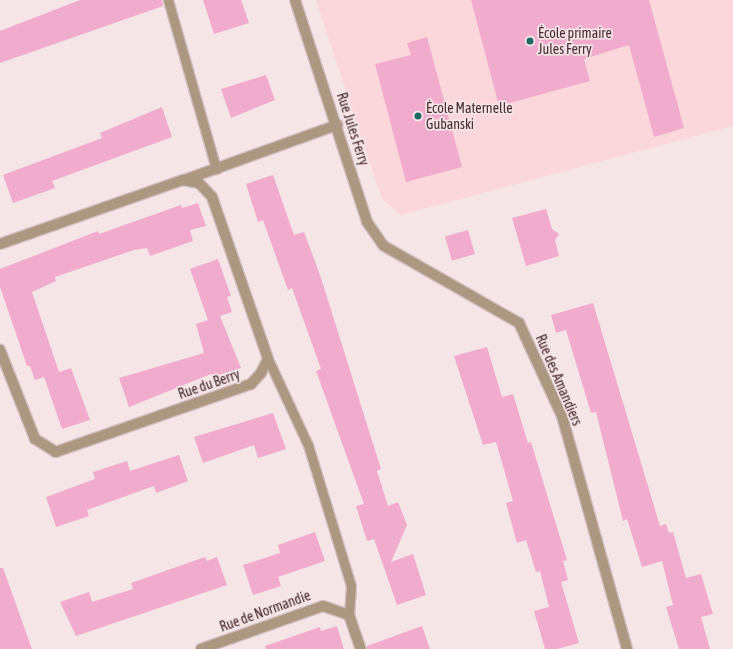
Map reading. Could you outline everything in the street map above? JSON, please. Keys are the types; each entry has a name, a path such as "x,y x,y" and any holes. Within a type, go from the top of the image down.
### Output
{"street":[{"name":"Rue Jules Ferry","path":"295,0 337,125 367,222 384,246 400,255"},
{"path":"0,244 216,169 337,125"},
{"path":"183,180 199,183 212,197 268,359"},
{"name":"Rue des Amandiers","path":"400,255 519,323 562,416 627,649"},
{"name":"Rue du Berry","path":"0,350 2,360 35,439 56,452 251,384 261,373 268,359"},
{"name":"Rue de Normandie","path":"201,649 323,606 349,615"},
{"path":"349,615 361,649"}],"lane":[{"path":"168,0 216,169"},
{"path":"268,359 308,445 351,586 349,615"}],"shaded area":[{"path":"316,0 733,0 733,126 401,215 382,199"}],"building":[{"path":"80,0 162,0 163,6 0,63 0,31"},
{"path":"203,0 241,0 249,23 214,34"},
{"path":"471,0 649,0 684,128 654,137 629,45 584,59 590,81 499,106"},
{"name":"École Maternelle Gubanski","path":"427,37 462,167 406,182 375,64 411,55 407,43"},
{"path":"266,75 275,100 231,118 221,89"},
{"path":"162,107 172,137 52,181 55,188 13,203 3,175 102,138 100,133"},
{"path":"273,175 294,235 304,232 321,278 381,469 377,471 388,506 398,502 407,525 391,562 413,554 426,595 397,605 374,539 367,541 356,506 364,504 316,371 321,369 292,288 288,290 263,220 258,222 246,184"},
{"path":"198,203 206,226 190,230 193,241 150,256 147,248 134,250 55,277 56,281 32,292 59,372 54,374 71,368 90,420 62,429 44,377 35,380 30,366 27,366 0,287 0,269 98,231 99,234 181,205 182,208"},
{"path":"546,209 552,229 559,234 555,240 559,256 526,266 512,218"},
{"path":"468,230 475,254 452,261 445,237"},
{"path":"218,259 231,296 227,297 232,312 220,316 241,368 212,377 211,374 129,407 119,378 204,353 196,324 208,320 190,269"},
{"path":"593,303 660,526 666,524 669,533 673,532 686,578 701,574 713,614 701,617 710,649 679,649 666,607 673,605 662,561 642,567 627,519 623,521 596,412 591,413 566,330 556,333 551,315"},
{"path":"487,347 502,397 513,394 528,443 531,442 567,560 563,561 568,580 561,582 579,643 557,649 545,649 534,611 549,607 540,571 536,572 526,540 517,543 506,503 513,501 496,442 483,445 454,356"},
{"path":"273,413 286,449 258,458 254,445 203,463 194,437"},
{"path":"179,455 188,481 156,493 154,486 87,510 89,516 56,527 46,497 95,479 93,472 127,461 130,471"},
{"path":"315,532 325,561 278,577 281,586 253,595 243,565 280,553 278,545"},
{"path":"205,557 207,561 217,557 227,585 76,636 60,602 89,592 92,602 133,589 131,583"},
{"path":"0,568 3,568 32,649 0,649"},
{"path":"337,626 344,649 266,649 265,646 320,627 321,631"},
{"path":"422,626 430,649 367,649 367,646"}],"place":[{"name":"École primaire Jules Ferry","path":"530,41"},
{"name":"École Maternelle Gubanski","path":"418,116"}]}
